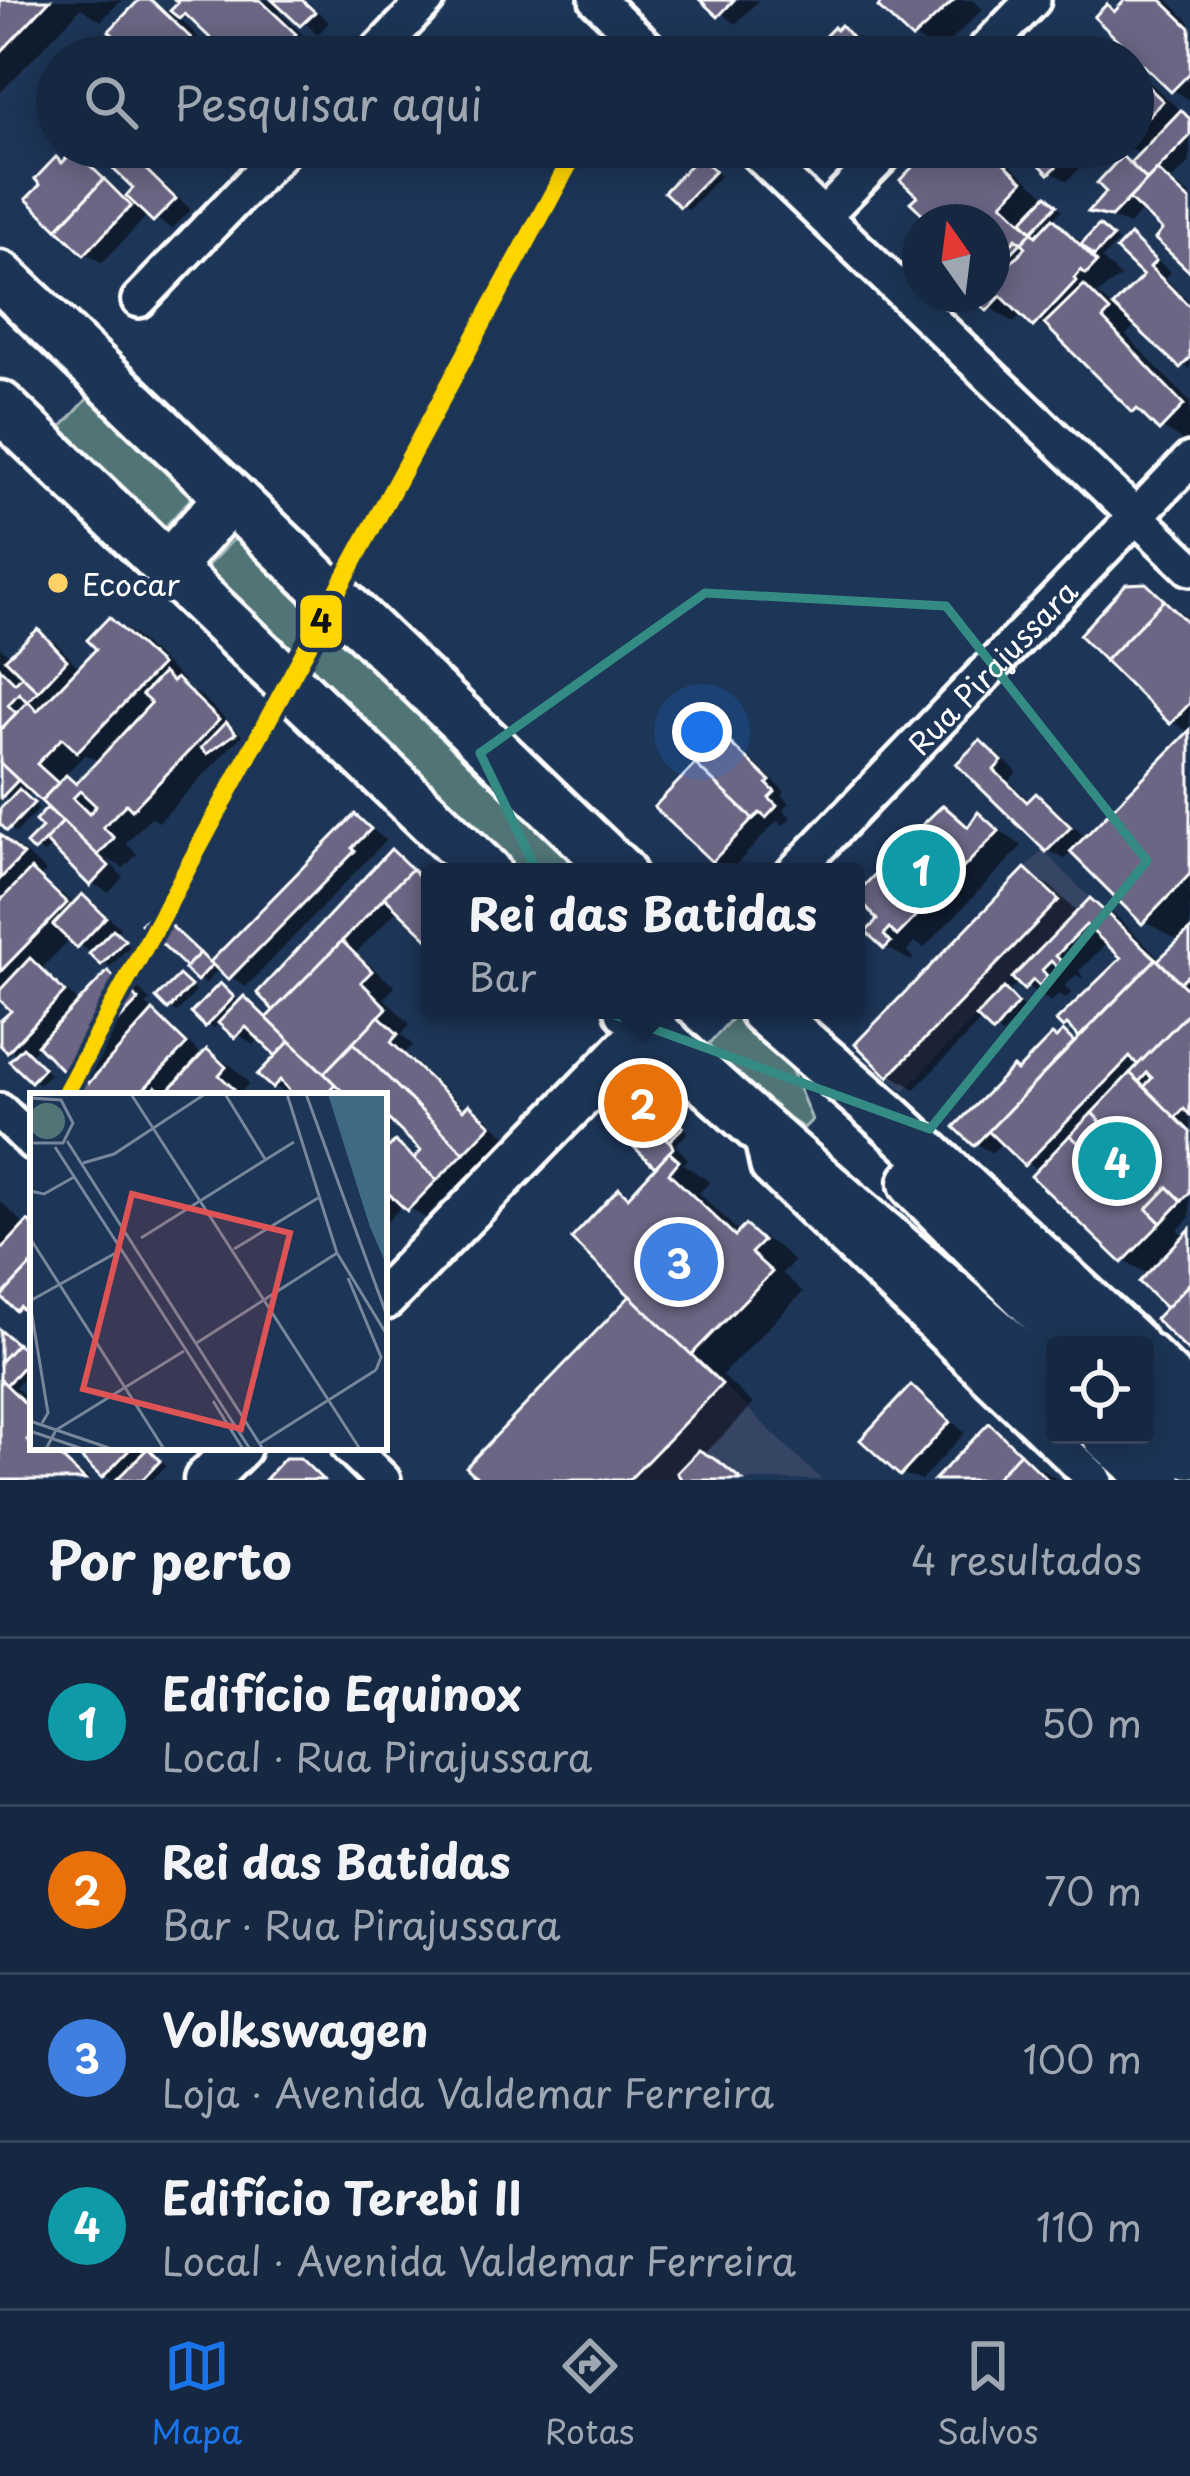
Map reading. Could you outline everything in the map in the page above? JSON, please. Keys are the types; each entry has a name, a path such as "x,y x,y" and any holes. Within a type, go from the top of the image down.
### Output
{"main road":[{"path":"0,276 611,863"},
{"path":"6,424 168,567 477,863"},
{"path":"168,567 230,497"},
{"path":"640,1019 761,1133 955,1295 1046,1379"},
{"path":"778,1024 900,1169 1067,1336"},
{"path":"778,1024 888,1118 1122,1336"},
{"path":"1154,1366 1190,1401"},
{"path":"1154,1419 1190,1453"},
{"path":"1117,1444 1156,1480"}],"street":[{"path":"392,36 427,0"},
{"path":"597,0 635,36"},
{"path":"999,36 1034,0"},
{"path":"139,300 266,168"},
{"path":"773,168 1190,568"},
{"path":"824,216 871,168"},
{"name":"Rua Pirajussara","path":"803,863 1190,460"},
{"path":"387,1295 638,1019"},
{"path":"0,1111 30,1140"},
{"path":"761,1133 768,1167 1095,1480"},
{"path":"206,1480 235,1450"},
{"path":"352,1450 383,1480"}],"highlighted area":[{"path":"705,593 946,606 1147,861 930,1129 604,1011 480,753"}],"shaded area":[{"path":"1043,850 1090,898 904,1091 855,1045"},
{"path":"722,1384 822,1480 629,1480"}],"green space":[{"path":"90,396 194,495 163,529 59,430"},
{"path":"237,536 578,863 511,863 204,569"},
{"path":"731,1019 739,1019 791,1069 812,1120 804,1128 761,1102 704,1049"}],"building":[{"path":"0,0 50,0 0,53"},
{"path":"139,0 151,0 189,36 114,36 109,31"},
{"path":"175,0 260,0 296,34 208,36 185,14 180,19 170,11 178,3"},
{"path":"272,0 302,0 315,12 300,26"},
{"path":"700,0 734,0 718,17"},
{"path":"878,0 954,0 915,36 909,36 878,7"},
{"path":"1125,0 1161,0 1190,28 1190,73 1171,92 1154,75 1154,36 1114,36 1094,17 1107,4 1114,12"},
{"path":"841,25 851,36 825,36"},
{"path":"1181,110 1190,119 1190,136 1147,180 1135,168 1154,168 1154,138"},
{"path":"46,168 93,168 104,179 57,229 26,199 40,185 35,179"},
{"path":"144,168 176,199 153,222 126,196 133,188 113,169"},
{"path":"687,168 715,171 680,207 664,192"},
{"path":"912,168 1009,168 1023,181 1003,204 912,204 917,196 900,180"},
{"path":"1111,168 1134,168 1147,180 1111,217 1088,212 1106,192 1097,183"},
{"path":"1157,170 1190,201 1190,272 1155,239 1162,230 1129,199"},
{"path":"104,179 131,206 84,255 57,229"},
{"path":"1047,195 1057,205 1032,231 1022,221"},
{"path":"1010,211 1032,232 1022,243 1016,238 1010,244"},
{"path":"1053,218 1097,262 1086,274 1081,270 1033,327 1010,305 1010,263 1026,247 1022,243 1032,232 1036,236"},
{"path":"1099,225 1113,237 1094,256 1081,244"},
{"path":"1130,235 1156,261 1150,267 1190,307 1190,358 1180,368 1113,306 1143,276 1116,250"},
{"path":"1084,285 1110,311 1103,319 1184,405 1159,431 1137,409 1133,413 1044,324"},
{"path":"1146,583 1164,600 1105,661 1079,635 1126,584"},
{"path":"1164,600 1190,625 1190,703 1170,724 1105,661"},
{"path":"109,617 161,665 77,752 62,738 37,764 58,783 41,801 0,763 0,730 28,701 37,711 96,649 87,640"},
{"path":"38,629 67,660 38,691 5,659"},
{"path":"0,668 15,683 22,676 38,691 27,702 19,693 8,705 16,713 0,730"},
{"path":"163,673 172,682 176,678 219,720 132,810 126,804 103,827 114,838 97,856 41,801 66,775 76,784 151,703 142,695","holes":["80,791 96,806 89,814 73,798"]},
{"path":"226,722 236,733 207,754 201,748"},
{"path":"1190,730 1190,874 1142,924 1070,852"},
{"path":"722,735 770,781 767,784 775,792 769,798 777,806 766,818 760,813 753,819 695,764"},
{"path":"980,740 1002,761 994,770 1027,802 1036,793 1071,827 1046,852 956,764"},
{"path":"0,763 18,780 1,798 0,797"},
{"path":"695,764 753,819 712,862 654,807"},
{"path":"19,789 34,803 7,831 0,824 0,809"},
{"path":"943,805 968,827 978,812 999,831 897,936 889,928 884,935 891,942 884,949 866,932 877,920 865,905 865,885 909,839 914,844 925,833 919,828"},
{"path":"47,808 63,822 34,852 26,844 42,828 35,821"},
{"path":"355,814 371,829 352,848 355,851 228,980 210,962"},
{"path":"63,822 109,866 90,886 45,841"},
{"path":"0,834 23,855 0,879"},
{"path":"391,849 412,869 274,1011 257,993"},
{"path":"1025,868 1059,900 888,1077 855,1044"},
{"path":"31,869 67,903 0,972 0,901"},
{"path":"412,869 421,878 421,932 384,897"},
{"path":"82,894 106,917 77,948 53,925"},
{"path":"1090,898 1156,959 1079,1037 1056,1021 1121,958 1086,925 1056,956 1062,962 1057,967 1051,961 1042,970 1048,977 1039,986 1033,980 1024,990 1012,978"},
{"path":"154,910 200,953 186,967 141,924"},
{"path":"113,929 125,940 101,965 89,954"},
{"path":"1190,930 1190,973 1180,982 1158,960"},
{"path":"342,941 372,971 361,982 387,1008 324,1073 266,1018"},
{"path":"200,953 212,965 197,981 184,969"},
{"path":"30,958 65,992 7,1052 0,1045 0,1021 11,1011 0,1000 0,990"},
{"path":"1156,959 1190,992 1190,1011 1138,1065 1130,1057 1024,1166 988,1131"},
{"path":"108,971 115,978 119,974 139,1000 67,1075 37,1045"},
{"path":"179,975 191,986 168,1010 156,998"},
{"path":"220,983 234,997 205,1027 191,1013"},
{"path":"1004,988 1018,1003 993,1033 976,1017"},
{"path":"244,996 290,1041 276,1056 246,1027 235,1038 218,1023"},
{"path":"153,1011 187,1044 140,1093 75,1093 70,1087 81,1076 89,1083"},
{"path":"1190,1011 1190,1115 1184,1109 1175,1118 1144,1087 1152,1078 1147,1073 1139,1082 1130,1073"},
{"path":"379,1016 398,1034 391,1042 463,1110 469,1104 491,1125 464,1153 353,1043"},
{"path":"1063,1031 1074,1042 974,1146 954,1127 1013,1067 1017,1071 1052,1035 1056,1038"},
{"path":"290,1041 335,1084 327,1093 291,1093 280,1080 272,1088 257,1075"},
{"path":"353,1043 464,1153 437,1180 414,1159 421,1151 387,1118 387,1093 344,1093 324,1073"},
{"path":"23,1047 44,1068 31,1082 9,1061"},
{"path":"207,1049 226,1067 219,1075 234,1089 231,1093 166,1093"},
{"path":"1130,1073 1190,1132 1190,1192 1182,1201 1168,1187 1147,1209 1161,1223 1122,1263 1031,1176 1070,1135 1083,1147 1104,1125 1092,1113"},
{"path":"642,1086 683,1127 669,1141 626,1103"},
{"path":"626,1103 671,1143 673,1148 655,1167 608,1122"},
{"path":"1092,1113 1104,1125 1083,1147 1070,1135"},
{"path":"395,1141 437,1180 407,1211 387,1192 389,1147"},
{"path":"1123,1144 1150,1169 1128,1192 1102,1166"},
{"path":"669,1152 679,1161 669,1173 735,1236 745,1225 763,1241 751,1253 772,1272 691,1355 571,1239 619,1188 628,1197"},
{"path":"1168,1187 1182,1201 1161,1223 1147,1209"},
{"path":"30,1223 30,1266 1,1297 0,1251"},
{"path":"1190,1229 1190,1283 1166,1308 1139,1282"},
{"path":"30,1266 29,1316 1,1297"},
{"path":"1190,1283 1190,1353 1155,1319"},
{"path":"630,1296 722,1384 629,1480 480,1480 466,1467"},
{"path":"0,1330 17,1344 0,1362"},
{"path":"17,1344 30,1355 6,1385 0,1379 0,1362"},
{"path":"0,1379 30,1408 30,1450 43,1455 53,1450 85,1480 0,1480"},
{"path":"911,1385 950,1422 900,1476 860,1440"},
{"path":"989,1423 1020,1453 994,1480 934,1480"},
{"path":"91,1450 129,1450 102,1478 82,1459"},
{"path":"146,1450 160,1461 142,1480 116,1480"},
{"path":"699,1450 742,1480 682,1480 677,1473"},
{"path":"1020,1453 1048,1480 994,1480"},
{"path":"285,1458 300,1458 323,1480 265,1480"}],"metro line":[{"name":"4","path":"66,1093 567,168"}],"place":[{"name":"Ecocar","path":"58,583"},
{"name":"Edifício Equinox","path":"921,869"},
{"name":"Rei das Batidas","path":"643,1103"},
{"name":"Edifício Terebi II","path":"1117,1161"},
{"name":"Volkswagen","path":"679,1262"}]}
